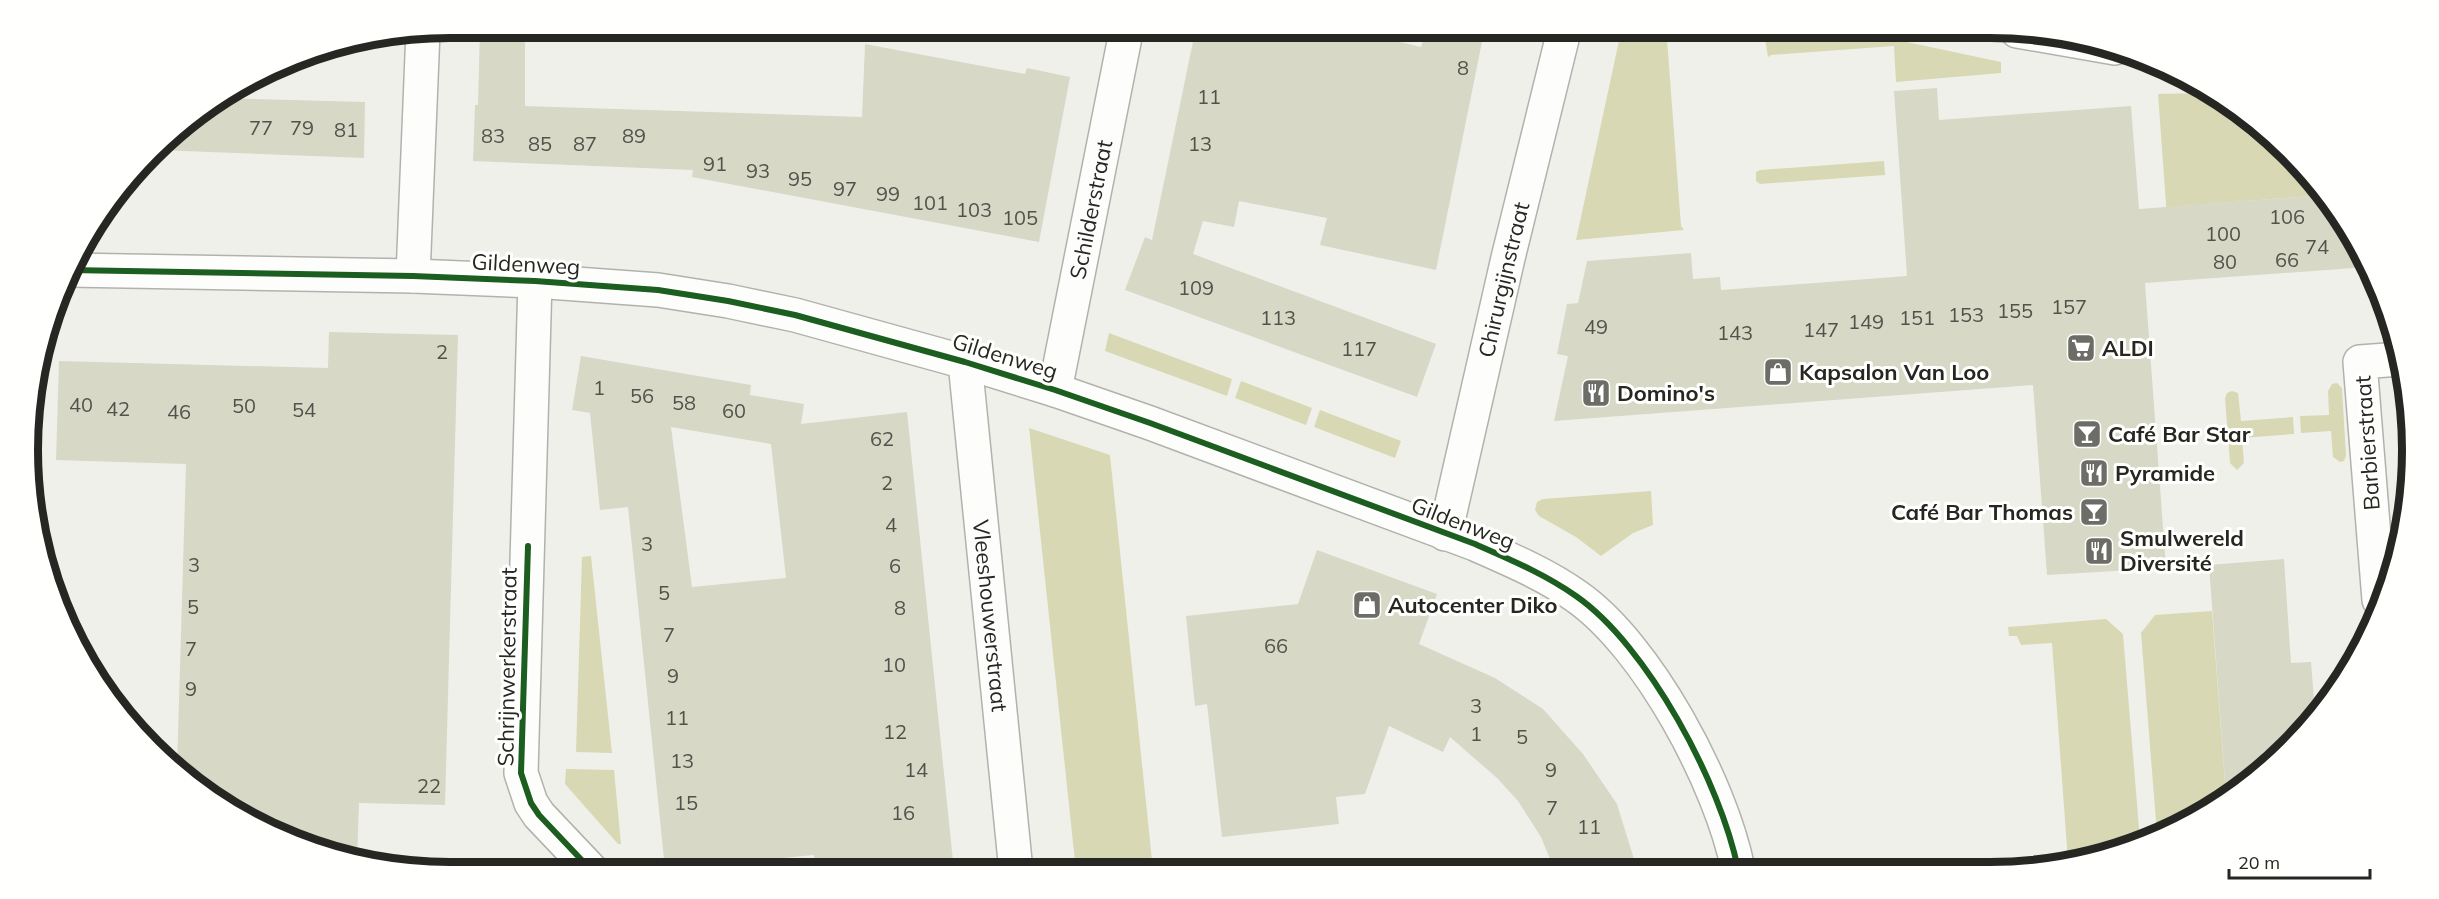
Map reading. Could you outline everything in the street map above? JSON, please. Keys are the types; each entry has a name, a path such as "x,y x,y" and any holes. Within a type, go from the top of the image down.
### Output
{"street":[{"path":"413,276 423,38"},
{"name":"Schilderstraat","path":"1055,390 1125,38"},
{"name":"Chirurgijnstraat","path":"1445,534 1508,258 1562,38"},
{"name":"Gildenweg","path":"79,270 413,276 535,281 658,290 795,315 965,362 1150,423 1509,559 1576,596 1615,632 1662,696 1703,767 1720,808 1736,862"},
{"name":"Schrijnwerkerstraat","path":"535,281 521,773 531,803 539,815 584,862"},
{"name":"Barbierstraat","path":"2378,587 2361,362 2391,360"},
{"name":"Vleeshouwerstraat","path":"965,362 1015,862"}],"green space":[{"path":"1620,38 1668,38 1681,226 1684,230 1576,240"},
{"path":"1765,38 1888,38 2001,62 2001,73 1896,82 1894,46 1768,57"},
{"path":"2158,94 2198,94 2218,107 2281,158 2313,196 2183,206 2167,218"},
{"path":"1884,161 1885,175 1760,184 1756,181 1756,172 1760,170"},
{"path":"1109,333 1232,379 1227,396 1105,351"},
{"path":"1241,381 1312,408 1306,425 1235,398"},
{"path":"2337,383 2342,388 2346,456 2344,461 2340,462 2333,457 2331,431 2301,433 2300,416 2329,415 2328,391 2332,384"},
{"path":"2232,391 2238,393 2241,421 2293,417 2294,434 2242,438 2244,463 2237,470 2230,463 2225,398 2227,393"},
{"path":"1320,410 1401,441 1395,458 1314,427"},
{"path":"1029,428 1110,455 1152,862 1075,862"},
{"path":"1651,491 1653,525 1633,533 1601,556 1576,537 1539,516 1535,510 1537,502 1543,499"},
{"path":"591,556 612,753 576,752 582,557"},
{"path":"2212,611 2225,787 2196,806 2156,826 2141,633 2155,615"},
{"path":"2106,619 2123,634 2139,833 2068,854 2052,643 2021,645 2017,636 2009,636 2008,627"},
{"path":"566,769 614,770 621,844 618,844 565,784"}],"building":[{"path":"480,38 525,38 525,106 862,117 865,44 1025,74 1027,68 1070,77 1039,242 692,177 693,170 473,161 475,105 478,105"},
{"path":"1194,38 1383,38 1421,47 1424,38 1483,38 1436,270 1320,245 1327,218 1239,201 1234,227 1203,221 1193,254 1436,344 1417,397 1125,290 1145,237 1152,240"},
{"path":"1937,88 1939,120 2131,106 2139,209 2313,196 2346,244 2359,268 2145,283 2166,568 2047,575 2033,385 1554,421 1568,356 1557,354 1567,304 1578,303 1587,261 1691,253 1693,279 1720,277 1721,290 1907,276 1894,91"},
{"path":"234,98 365,102 364,158 166,150 199,123"},
{"path":"329,332 458,335 445,805 359,803 357,851 317,840 267,819 221,792 177,758 186,464 56,460 59,361 328,368"},
{"path":"581,356 751,385 750,395 804,404 801,424 907,412 953,862 898,862 898,859 814,862 814,855 740,862 664,862 628,507 600,510 590,413 572,410","holes":["671,427 771,444 786,578 692,587"]},
{"path":"1317,550 1437,594 1419,644 1495,678 1543,709 1583,754 1617,804 1635,862 1551,862 1541,837 1518,801 1497,778 1450,737 1443,752 1389,726 1365,794 1336,797 1339,824 1222,837 1207,704 1195,706 1186,616 1298,604"},
{"path":"2284,559 2291,663 2311,662 2314,702 2281,741 2225,787 2209,565"}],"cycle path":[{"path":"79,270 413,276 535,281 658,290 795,315 965,362 1150,423 1475,544 1514,561 1576,596 1603,619 1629,648 1678,719 1716,798 1736,862"},
{"path":"528,546 521,773 531,803 539,815 584,862"}],"place":[{"name":"ALDI","path":"2081,348"},
{"name":"Kapsalon Van Loo","path":"1778,372"},
{"name":"Domino's","path":"1596,393"},
{"name":"Café Bar Star","path":"2087,434"},
{"name":"Pyramide","path":"2094,473"},
{"name":"Café Bar Thomas","path":"2094,512"},
{"name":"Smulwereld Diversité","path":"2099,551"},
{"name":"Autocenter Diko","path":"1367,605"}]}
